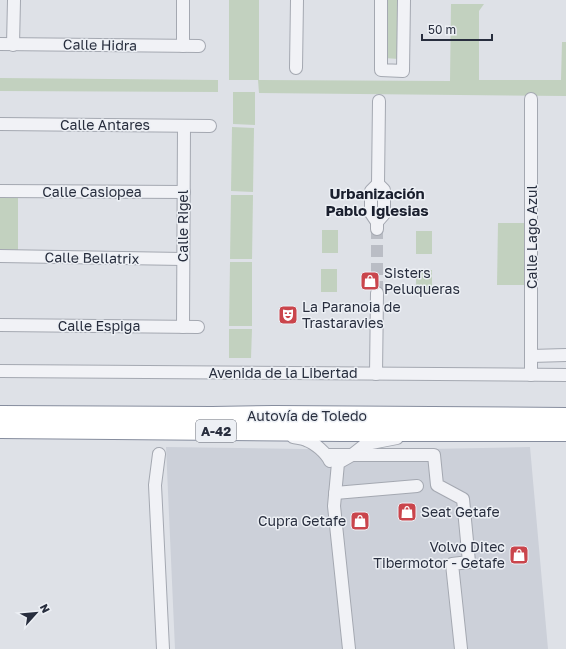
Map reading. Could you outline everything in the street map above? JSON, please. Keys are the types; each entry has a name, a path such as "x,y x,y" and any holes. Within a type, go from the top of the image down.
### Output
{"highway":[{"name":"Autovía de Toledo","path":"0,415 566,417"},
{"name":"Autovía de Toledo","path":"0,429 566,432"},
{"path":"461,432 534,440 566,440"}],"street":[{"path":"13,44 14,0"},
{"path":"183,0 183,46"},
{"path":"296,68 297,0"},
{"path":"381,0 381,70 403,71 404,0"},
{"name":"Calle Hidra","path":"0,44 199,46"},
{"name":"Calle Lago Azul","path":"531,100 531,375"},
{"path":"377,226 371,213 371,191 378,184 379,101"},
{"name":"Calle Antares","path":"0,124 210,126"},
{"name":"Calle Rigel","path":"183,327 184,126"},
{"name":"Calle Casiopea","path":"0,192 184,192"},
{"name":"Calle Bellatrix","path":"0,256 183,259"},
{"path":"376,374 377,293"},
{"name":"Calle Espiga","path":"0,325 198,327"},
{"path":"531,356 566,355"},
{"name":"Avenida de la Libertad","path":"0,372 566,375"},
{"path":"261,431 306,440 323,451 332,463 336,480"},
{"path":"349,649 334,506 338,463 352,455 366,444 432,432"},
{"path":"159,454 155,485 163,649"},
{"path":"327,455 434,455 437,485 463,499 469,562 452,564 461,649"},
{"path":"335,493 417,486"}],"shaded area":[{"path":"166,447 371,450 530,447 548,649 175,649"}],"green space":[{"path":"229,0 259,0 259,80 450,81 451,4 484,4 479,11 479,80 561,80 562,42 566,42 566,96 259,93 258,80 229,80"},
{"path":"385,0 399,0 399,59 384,58"},
{"path":"0,78 218,80 218,92 0,91"},
{"path":"233,92 255,92 255,125 233,124"},
{"path":"232,127 254,128 253,192 231,191"},
{"path":"231,195 253,195 252,259 230,259"},
{"path":"0,196 18,196 18,253 0,253"},
{"path":"498,223 526,223 526,285 497,285"},
{"path":"322,230 338,230 338,253 322,253"},
{"path":"416,231 432,231 432,254 416,254"},
{"path":"230,262 252,262 252,326 229,326"},
{"path":"321,269 337,269 337,292 321,292"},
{"path":"416,270 432,270 432,293 416,292"},
{"path":"229,329 252,329 251,358 229,358"}],"tunnel":[{"path":"377,229 377,293"}],"place":[{"name":"Sisters Peluqueras","path":"370,281"},
{"name":"La Paranoia de Trastaravies","path":"288,315"},
{"name":"Seat Getafe","path":"407,512"},
{"name":"Cupra Getafe","path":"360,521"},
{"name":"Volvo Ditec Tibermotor - Getafe","path":"519,555"}],"district":[{"name":"Urbanización Pablo Iglesias","path":"377,202"}]}
